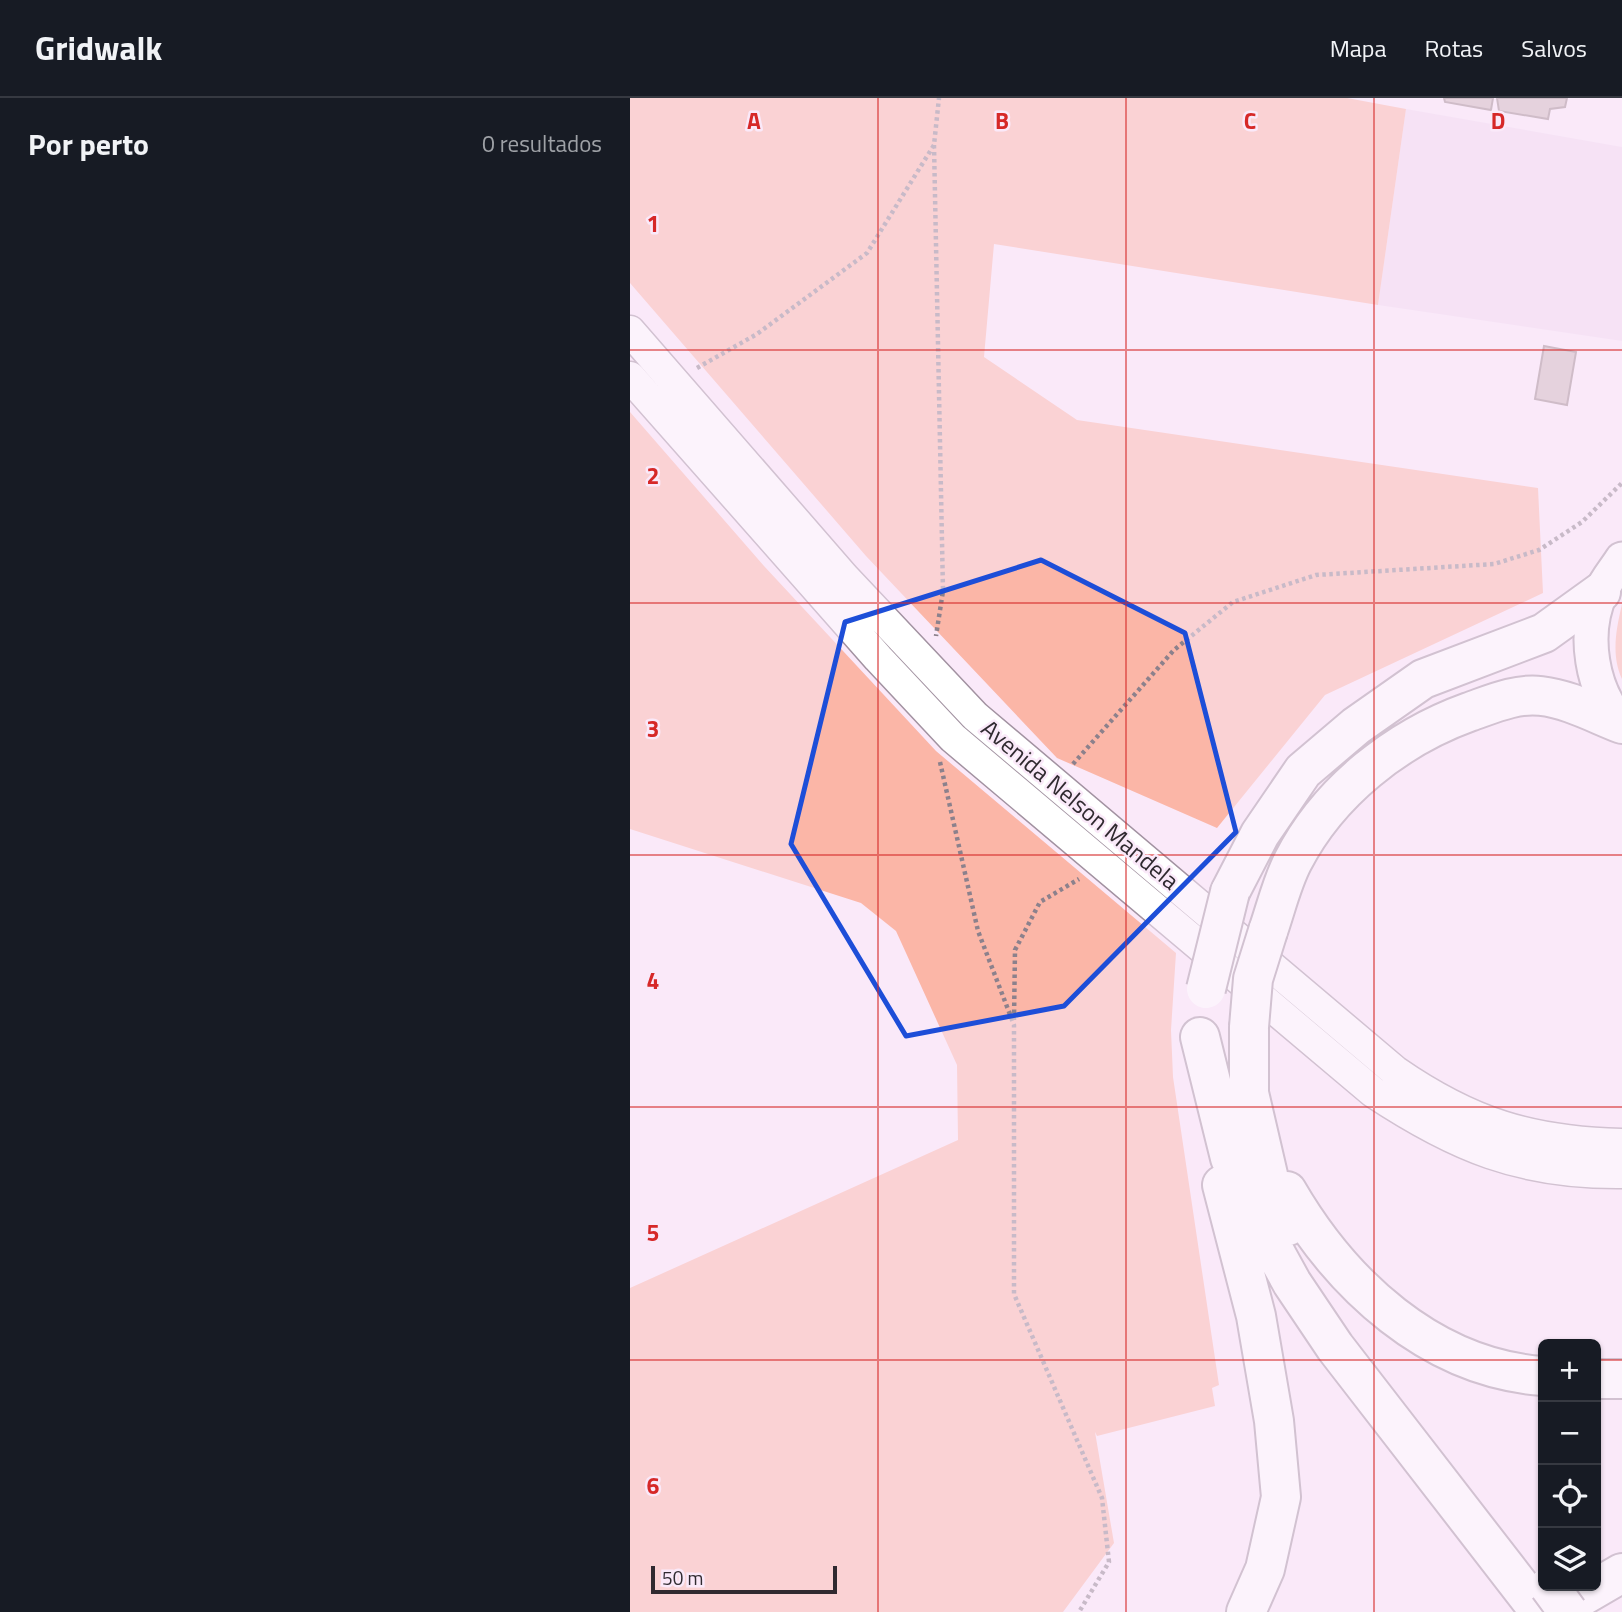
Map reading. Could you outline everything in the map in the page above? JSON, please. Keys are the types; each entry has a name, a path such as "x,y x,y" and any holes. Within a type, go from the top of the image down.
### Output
{"highway":[{"path":"1246,1612 1265,1569 1281,1497 1274,1421 1256,1316 1209,1134 1201,1088 1200,1037 1206,989 1230,892 1260,834 1303,771 1356,726 1423,679 1544,633 1601,592"},
{"path":"1539,1612 1523,1565 1307,1262 1272,1192 1249,1093 1249,1027 1253,979 1293,860 1335,801 1381,758 1441,722 1511,697 1541,696 1575,705 1622,724"},
{"path":"1200,1037 1230,1158 1259,1223 1292,1283 1335,1347 1523,1565"},
{"path":"1261,1146 1310,1231 1349,1279 1394,1318 1421,1335 1469,1357 1525,1375 1538,1376"},
{"path":"1601,1379 1622,1378"},
{"path":"1555,1612 1622,1573"},
{"path":"1553,1591 1568,1612"}],"main road":[{"name":"Avenida Nelson Mandela","path":"630,331 844,578 975,716 1395,1071 1436,1099 1469,1116 1505,1128 1578,1143 1622,1144"},
{"name":"Avenida Nelson Mandela","path":"630,377 878,658 953,738 1373,1092 1422,1125 1479,1151 1534,1167 1622,1173"},
{"path":"1622,559 1601,592 1591,632 1594,675 1612,713 1622,724"}],"path":[{"path":"934,648 943,592 934,145 939,98"},
{"path":"690,372 757,334 867,253 934,145"},
{"path":"1068,770 1174,650 1233,603 1315,575 1494,564 1539,550 1582,522 1622,483"},
{"path":"937,753 978,931 1014,1026"},
{"path":"1079,1612 1109,1562 1102,1498 1014,1294 1015,950 1040,902 1089,873"}],"highlighted area":[{"path":"1041,560 1185,633 1236,832 1064,1006 906,1036 791,844 845,622"}],"shaded area":[{"path":"630,98 1347,98 1406,109 1378,305 994,244 984,357 1077,420 1538,488 1543,593 1325,695 1217,828 1057,758 866,556 630,283"},
{"path":"1406,109 1622,147 1622,341 1378,305"},
{"path":"630,412 764,566 936,751 1176,953 1171,1030 1173,1077 1219,1385 1212,1388 1215,1406 1097,1436 1095,1432 1114,1543 1063,1612 630,1612 630,1288 958,1140 957,1065 896,931 861,903 630,829"},
{"path":"1622,604 1622,679 1617,661 1616,633"}],"building":[{"path":"1444,98 1493,98 1491,110 1445,102"},
{"path":"1497,98 1567,98 1565,107 1550,109 1548,119 1499,111"},
{"path":"1544,346 1576,352 1567,405 1535,399"}]}
